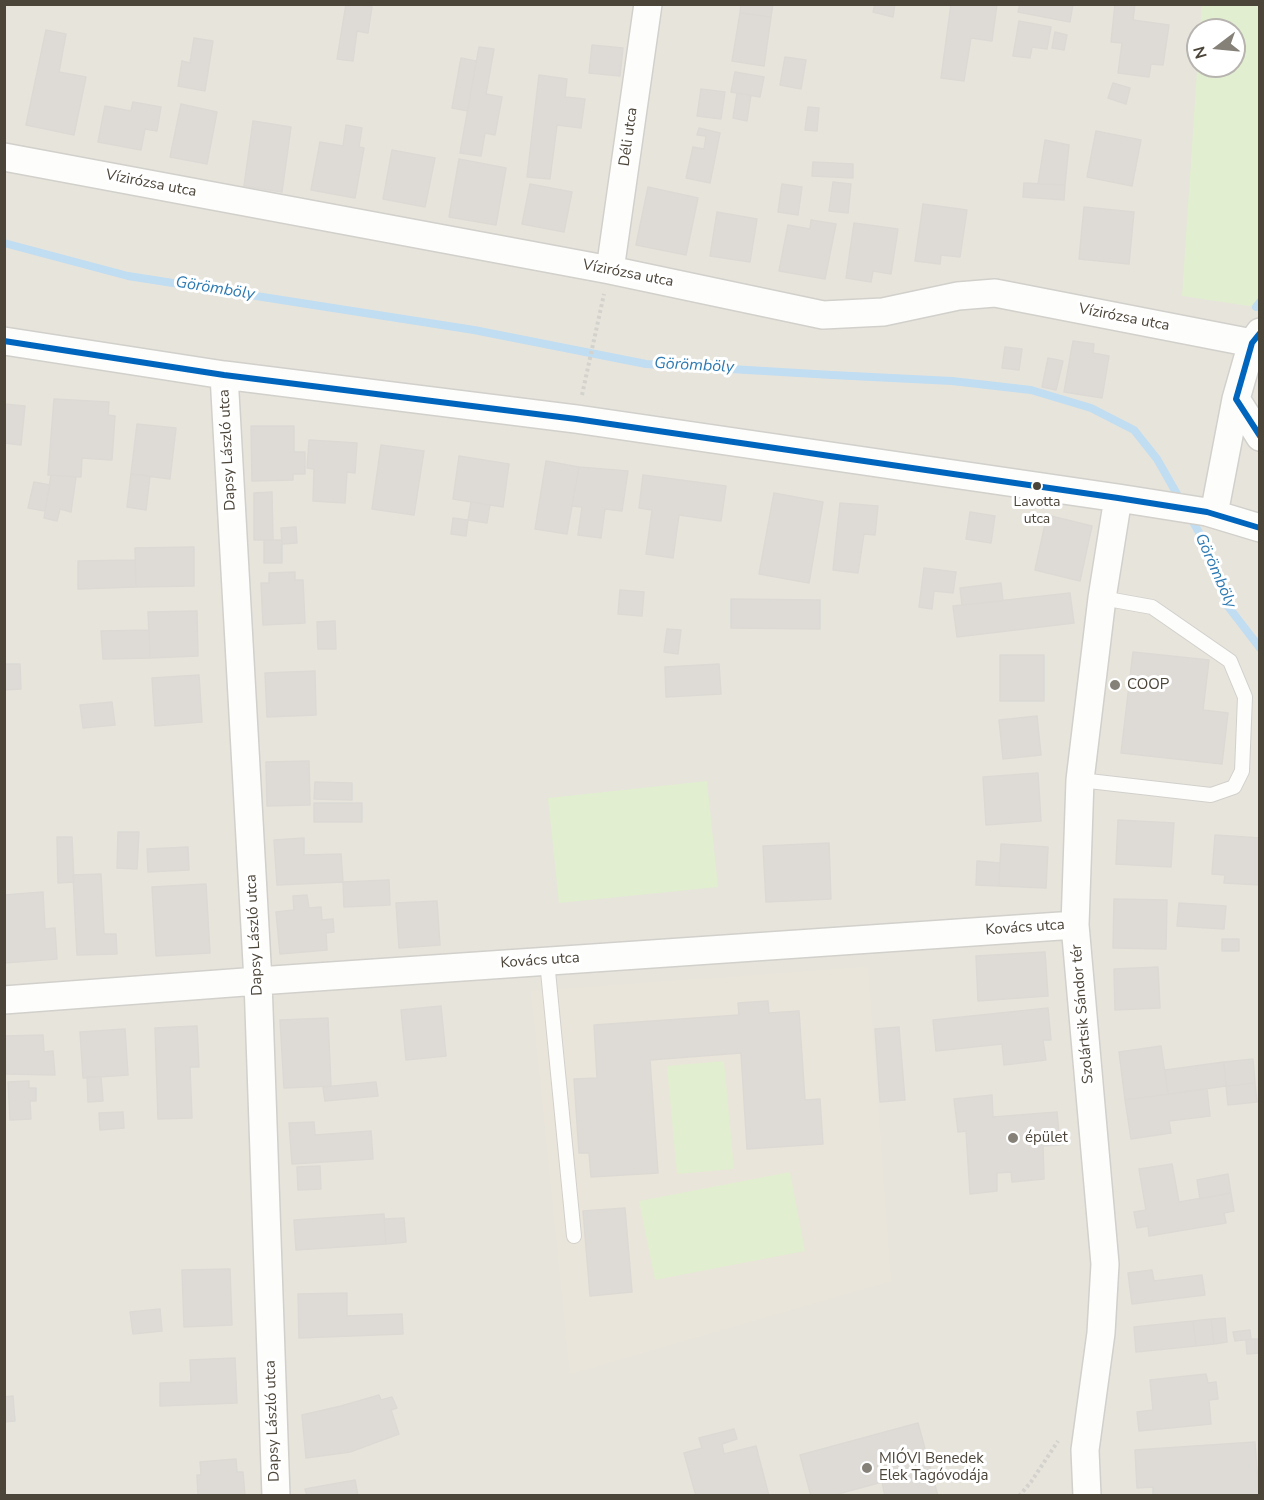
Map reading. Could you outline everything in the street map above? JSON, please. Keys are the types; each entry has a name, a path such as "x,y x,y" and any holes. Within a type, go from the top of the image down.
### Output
{"street":[{"name":"Déli utca","path":"610,270 648,4"},
{"name":"Vízirózsa utca","path":"4,157 610,270 823,315 883,312 958,296 995,293 1256,338"},
{"path":"1211,513 1236,399 1256,338"},
{"path":"4,340 224,375 576,419 1118,498 1211,513 1260,528"},
{"name":"Dapsy László utca","path":"224,375 258,981 276,1496"},
{"path":"1236,399 1260,437"},
{"name":"Szolártsik Sándor tér","path":"1087,1496 1085,1450 1101,1333 1105,1264 1075,925 1080,780 1102,598 1118,498"},
{"name":"Kovács utca","path":"4,1000 1075,925"}],"lane":[{"path":"1080,780 1211,795 1234,787 1242,771 1245,697 1230,661 1152,607 1102,598"},
{"path":"547,961 574,1236"}],"path":[{"path":"585,384 597,322"},
{"path":"1019,1496 1062,1435"}],"shaded area":[{"path":"5,5 1259,5 1259,1495 5,1495"},
{"path":"868,967 891,1281 570,1374 531,991"}],"green space":[{"path":"1202,4 1259,5 1260,302 1256,307 1182,296 1197,78 1246,78 1246,18 1201,18"},
{"path":"707,781 718,887 559,903 548,798"},
{"path":"724,1061 734,1169 677,1174 667,1066"},
{"path":"790,1172 805,1251 655,1280 639,1201"}],"building":[{"path":"346,4 372,7 368,33 357,31 353,61 337,59"},
{"path":"741,4 773,4 771,17 740,13"},
{"path":"875,4 895,4 893,17 873,12"},
{"path":"951,4 997,4 992,41 971,38 964,81 941,78"},
{"path":"1020,4 1073,4 1070,22 1018,12"},
{"path":"1115,4 1135,4 1133,20 1169,25 1163,65 1151,64 1149,77 1118,73 1122,43 1111,42"},
{"path":"740,13 771,17 764,66 732,61"},
{"path":"1019,21 1051,27 1047,49 1032,47 1030,58 1013,56"},
{"path":"46,30 66,34 59,72 86,77 74,135 26,125"},
{"path":"1055,32 1067,35 1064,50 1052,48"},
{"path":"194,38 213,41 205,91 178,86 182,61 190,63"},
{"path":"592,45 623,48 620,76 589,73"},
{"path":"479,47 494,49 486,94 502,97 495,135 485,133 481,156 460,153"},
{"path":"785,57 806,60 801,89 780,85"},
{"path":"461,58 476,61 468,111 452,108"},
{"path":"735,72 764,77 760,97 731,92"},
{"path":"539,75 567,79 565,97 585,99 581,128 557,125 550,179 527,177"},
{"path":"1113,83 1130,88 1126,104 1108,98"},
{"path":"701,89 725,92 721,119 697,116"},
{"path":"737,93 751,95 747,121 733,118"},
{"path":"133,102 161,107 157,131 145,129 141,150 98,142 105,106 131,111"},
{"path":"181,104 217,112 207,164 170,157"},
{"path":"808,107 819,108 817,131 805,130"},
{"path":"253,121 291,127 282,192 244,186"},
{"path":"346,125 362,128 359,147 364,148 355,198 311,190 320,142 343,146"},
{"path":"699,128 720,133 710,183 686,178 693,147 704,149 706,136 697,135"},
{"path":"1096,131 1141,140 1132,186 1087,177"},
{"path":"1045,140 1069,145 1065,185 1038,184"},
{"path":"392,150 435,158 425,207 383,199"},
{"path":"459,159 506,168 496,225 449,217"},
{"path":"813,162 853,164 853,178 812,176"},
{"path":"833,182 851,184 848,213 829,211"},
{"path":"1024,183 1065,185 1064,200 1023,197"},
{"path":"530,184 572,192 564,232 522,224"},
{"path":"782,184 802,187 798,215 778,212"},
{"path":"648,187 698,198 686,255 636,245"},
{"path":"923,204 967,210 960,257 941,255 940,264 915,261"},
{"path":"1084,207 1134,212 1129,264 1079,259"},
{"path":"717,212 757,219 750,262 710,256"},
{"path":"811,220 836,224 825,279 779,271 788,225 810,229"},
{"path":"854,223 898,229 891,274 873,271 871,282 846,278"},
{"path":"1073,341 1094,344 1093,353 1109,356 1102,398 1064,392"},
{"path":"1005,347 1022,349 1019,370 1002,368"},
{"path":"1048,358 1063,361 1056,390 1042,387"},
{"path":"54,399 109,402 108,415 115,416 112,460 82,458 81,477 48,475"},
{"path":"4,404 25,406 21,445 4,443"},
{"path":"137,424 176,428 170,479 131,474"},
{"path":"251,426 294,426 294,452 305,452 305,474 293,474 293,480 252,481"},
{"path":"309,440 357,443 355,473 347,472 345,503 313,501 314,469 307,468"},
{"path":"381,445 424,451 414,515 372,509"},
{"path":"459,456 509,464 503,507 453,499"},
{"path":"546,461 579,467 567,534 535,529"},
{"path":"579,467 628,471 622,511 605,509 601,538 578,535 582,507 572,506"},
{"path":"131,474 150,476 146,510 127,507"},
{"path":"51,475 76,477 71,512 60,509 57,521 44,518"},
{"path":"643,475 726,486 721,521 679,515 673,558 646,554 652,510 639,508"},
{"path":"34,482 50,485 45,511 28,508"},
{"path":"272,492 273,540 254,540 254,493"},
{"path":"774,493 823,502 809,583 759,574"},
{"path":"471,502 490,505 487,523 468,520"},
{"path":"840,503 878,506 875,535 864,534 858,573 833,570"},
{"path":"970,512 995,516 991,543 966,539"},
{"path":"1047,515 1092,526 1080,581 1035,570"},
{"path":"453,518 468,520 466,536 451,534"},
{"path":"296,527 297,543 282,544 281,528"},
{"path":"264,540 282,540 282,563 264,563"},
{"path":"194,547 194,586 136,587 135,548"},
{"path":"135,560 136,587 78,589 78,561"},
{"path":"924,568 956,572 953,593 934,591 932,609 919,607"},
{"path":"295,572 295,580 303,580 305,623 263,625 261,583 269,583 269,573"},
{"path":"1001,583 1003,601 962,605 960,588"},
{"path":"620,590 644,592 642,616 618,614"},
{"path":"1070,593 1074,623 957,637 953,606"},
{"path":"731,599 820,600 820,629 731,628"},
{"path":"197,611 198,656 150,658 148,612"},
{"path":"335,621 336,649 318,649 317,622"},
{"path":"667,629 681,630 678,654 664,652"},
{"path":"149,630 150,658 103,659 101,631"},
{"path":"1133,652 1209,660 1203,710 1228,713 1222,764 1121,753"},
{"path":"1000,655 1044,655 1044,701 1000,701"},
{"path":"4,664 20,664 21,689 4,690"},
{"path":"719,664 721,694 666,697 665,667"},
{"path":"315,671 316,715 267,717 265,673"},
{"path":"199,675 202,722 155,726 152,678"},
{"path":"112,702 115,725 83,728 80,705"},
{"path":"1037,716 1041,755 1003,759 999,720"},
{"path":"309,761 310,805 267,806 266,762"},
{"path":"1038,773 1041,821 986,825 983,777"},
{"path":"315,782 352,783 352,800 314,799"},
{"path":"314,803 362,803 362,822 314,822"},
{"path":"1118,820 1174,823 1171,867 1116,864"},
{"path":"118,832 139,832 137,869 117,868"},
{"path":"1215,835 1260,838 1260,885 1224,883 1225,875 1212,874"},
{"path":"57,837 72,837 74,882 58,883"},
{"path":"304,838 304,855 341,854 343,882 277,885 274,840"},
{"path":"829,843 831,899 766,902 763,846"},
{"path":"1001,844 1048,847 1046,888 999,886"},
{"path":"188,847 189,870 148,872 147,849"},
{"path":"977,861 1000,863 999,886 976,885"},
{"path":"101,874 104,934 116,934 117,954 77,955 73,875"},
{"path":"389,880 390,905 344,907 343,882"},
{"path":"206,884 210,953 156,956 152,887"},
{"path":"43,892 45,929 55,928 57,959 4,963 4,895"},
{"path":"307,895 309,908 321,907 322,920 333,919 334,932 326,933 327,950 280,954 276,912 294,910 293,896"},
{"path":"1114,899 1167,900 1166,949 1113,948"},
{"path":"437,901 440,945 399,948 396,903"},
{"path":"1179,903 1226,906 1224,929 1177,926"},
{"path":"1222,939 1239,939 1239,951 1222,951"},
{"path":"1045,952 1048,996 978,1001 976,956"},
{"path":"1158,967 1160,1008 1115,1010 1114,969"},
{"path":"768,1001 769,1013 799,1011 805,1100 820,1099 823,1144 747,1149 741,1053 650,1060 658,1173 591,1177 589,1153 579,1153 574,1079 597,1078 594,1025 739,1015 738,1003"},
{"path":"441,1006 446,1056 406,1060 401,1010"},
{"path":"1048,1008 1051,1040 1043,1040 1046,1060 1004,1065 1002,1044 936,1051 933,1020"},
{"path":"328,1018 331,1086 284,1088 280,1020"},
{"path":"197,1026 199,1067 190,1067 192,1118 158,1119 155,1028"},
{"path":"899,1027 905,1100 880,1102 875,1029"},
{"path":"125,1029 128,1075 83,1078 80,1032"},
{"path":"43,1035 44,1052 53,1051 55,1075 6,1074 5,1036"},
{"path":"1161,1046 1168,1094 1125,1100 1119,1052"},
{"path":"1253,1059 1255,1083 1226,1086 1224,1062"},
{"path":"1224,1062 1226,1086 1168,1094 1165,1070"},
{"path":"87,1077 101,1077 103,1101 88,1102"},
{"path":"29,1081 29,1088 36,1088 36,1101 30,1101 31,1119 10,1120 8,1082"},
{"path":"376,1082 378,1096 325,1101 323,1087"},
{"path":"1255,1083 1257,1102 1228,1105 1226,1086"},
{"path":"1207,1089 1210,1116 1169,1121 1171,1133 1131,1139 1125,1100"},
{"name":"épület","path":"992,1095 993,1117 1057,1112 1060,1145 1043,1146 1044,1179 1012,1182 1011,1172 997,1173 997,1191 970,1194 966,1131 958,1132 954,1099"},
{"path":"123,1112 124,1128 100,1130 99,1113"},
{"path":"314,1122 315,1135 371,1131 373,1159 292,1164 289,1123"},
{"path":"1172,1164 1179,1202 1231,1193 1234,1211 1224,1213 1226,1223 1149,1236 1148,1226 1137,1228 1134,1212 1146,1210 1139,1169"},
{"path":"320,1166 321,1189 298,1190 297,1167"},
{"path":"1228,1174 1231,1193 1200,1199 1197,1180"},
{"path":"625,1208 632,1292 590,1296 583,1211"},
{"path":"384,1214 386,1244 296,1250 294,1220"},
{"path":"404,1218 406,1242 386,1244 384,1219"},
{"path":"230,1269 232,1325 184,1327 182,1270"},
{"path":"1152,1270 1154,1281 1202,1275 1205,1295 1132,1304 1128,1273"},
{"path":"347,1293 347,1316 402,1314 403,1334 299,1338 298,1294"},
{"path":"160,1309 162,1331 133,1334 130,1312"},
{"path":"1225,1318 1227,1342 1214,1344 1211,1319"},
{"path":"1211,1319 1214,1344 1196,1346 1193,1321"},
{"path":"1193,1321 1196,1346 1136,1352 1134,1327"},
{"path":"1250,1330 1251,1339 1235,1341 1233,1332"},
{"path":"1260,1339 1260,1353 1247,1354 1246,1340"},
{"path":"235,1358 237,1403 160,1406 160,1383 191,1382 190,1360"},
{"path":"1206,1374 1208,1383 1216,1382 1218,1399 1209,1400 1211,1424 1139,1431 1137,1412 1153,1410 1150,1380"},
{"path":"379,1395 381,1400 392,1397 397,1408 391,1410 399,1434 350,1452 306,1458 302,1415"},
{"path":"13,1396 15,1421 4,1422 4,1397"},
{"name":"MIÓVI Benedek Elek Tagóvodája","path":"918,1423 938,1496 885,1496 882,1482 831,1496 811,1496 800,1455"},
{"path":"734,1429 737,1439 722,1444 724,1454 756,1446 769,1496 696,1496 684,1453 702,1448 699,1438"},
{"path":"1255,1442 1259,1496 1153,1496 1153,1487 1137,1488 1135,1450"},
{"path":"236,1459 237,1472 243,1472 245,1496 198,1496 197,1475 201,1475 200,1462"},
{"path":"355,1480 358,1496 307,1496 305,1489"}],"waterway":[{"name":"Görömböly","path":"4,243 128,276 474,330 646,364 952,381 1031,390 1091,408 1134,430 1157,459 1181,501"},
{"path":"1256,307 1260,302"},
{"name":"Görömböly","path":"1189,515 1208,548 1227,605 1260,648"}],"transit line":[{"path":"1260,333 1252,343 1236,399 1260,436"},
{"path":"4,341 224,375 576,419 1118,498 1207,512 1260,528"}],"place":[{"name":"Lavotta utca","path":"1037,486"},
{"name":"COOP","path":"1115,685"},
{"name":"épület","path":"1013,1138"},
{"name":"MIÓVI Benedek Elek Tagóvodája","path":"867,1468"}]}
